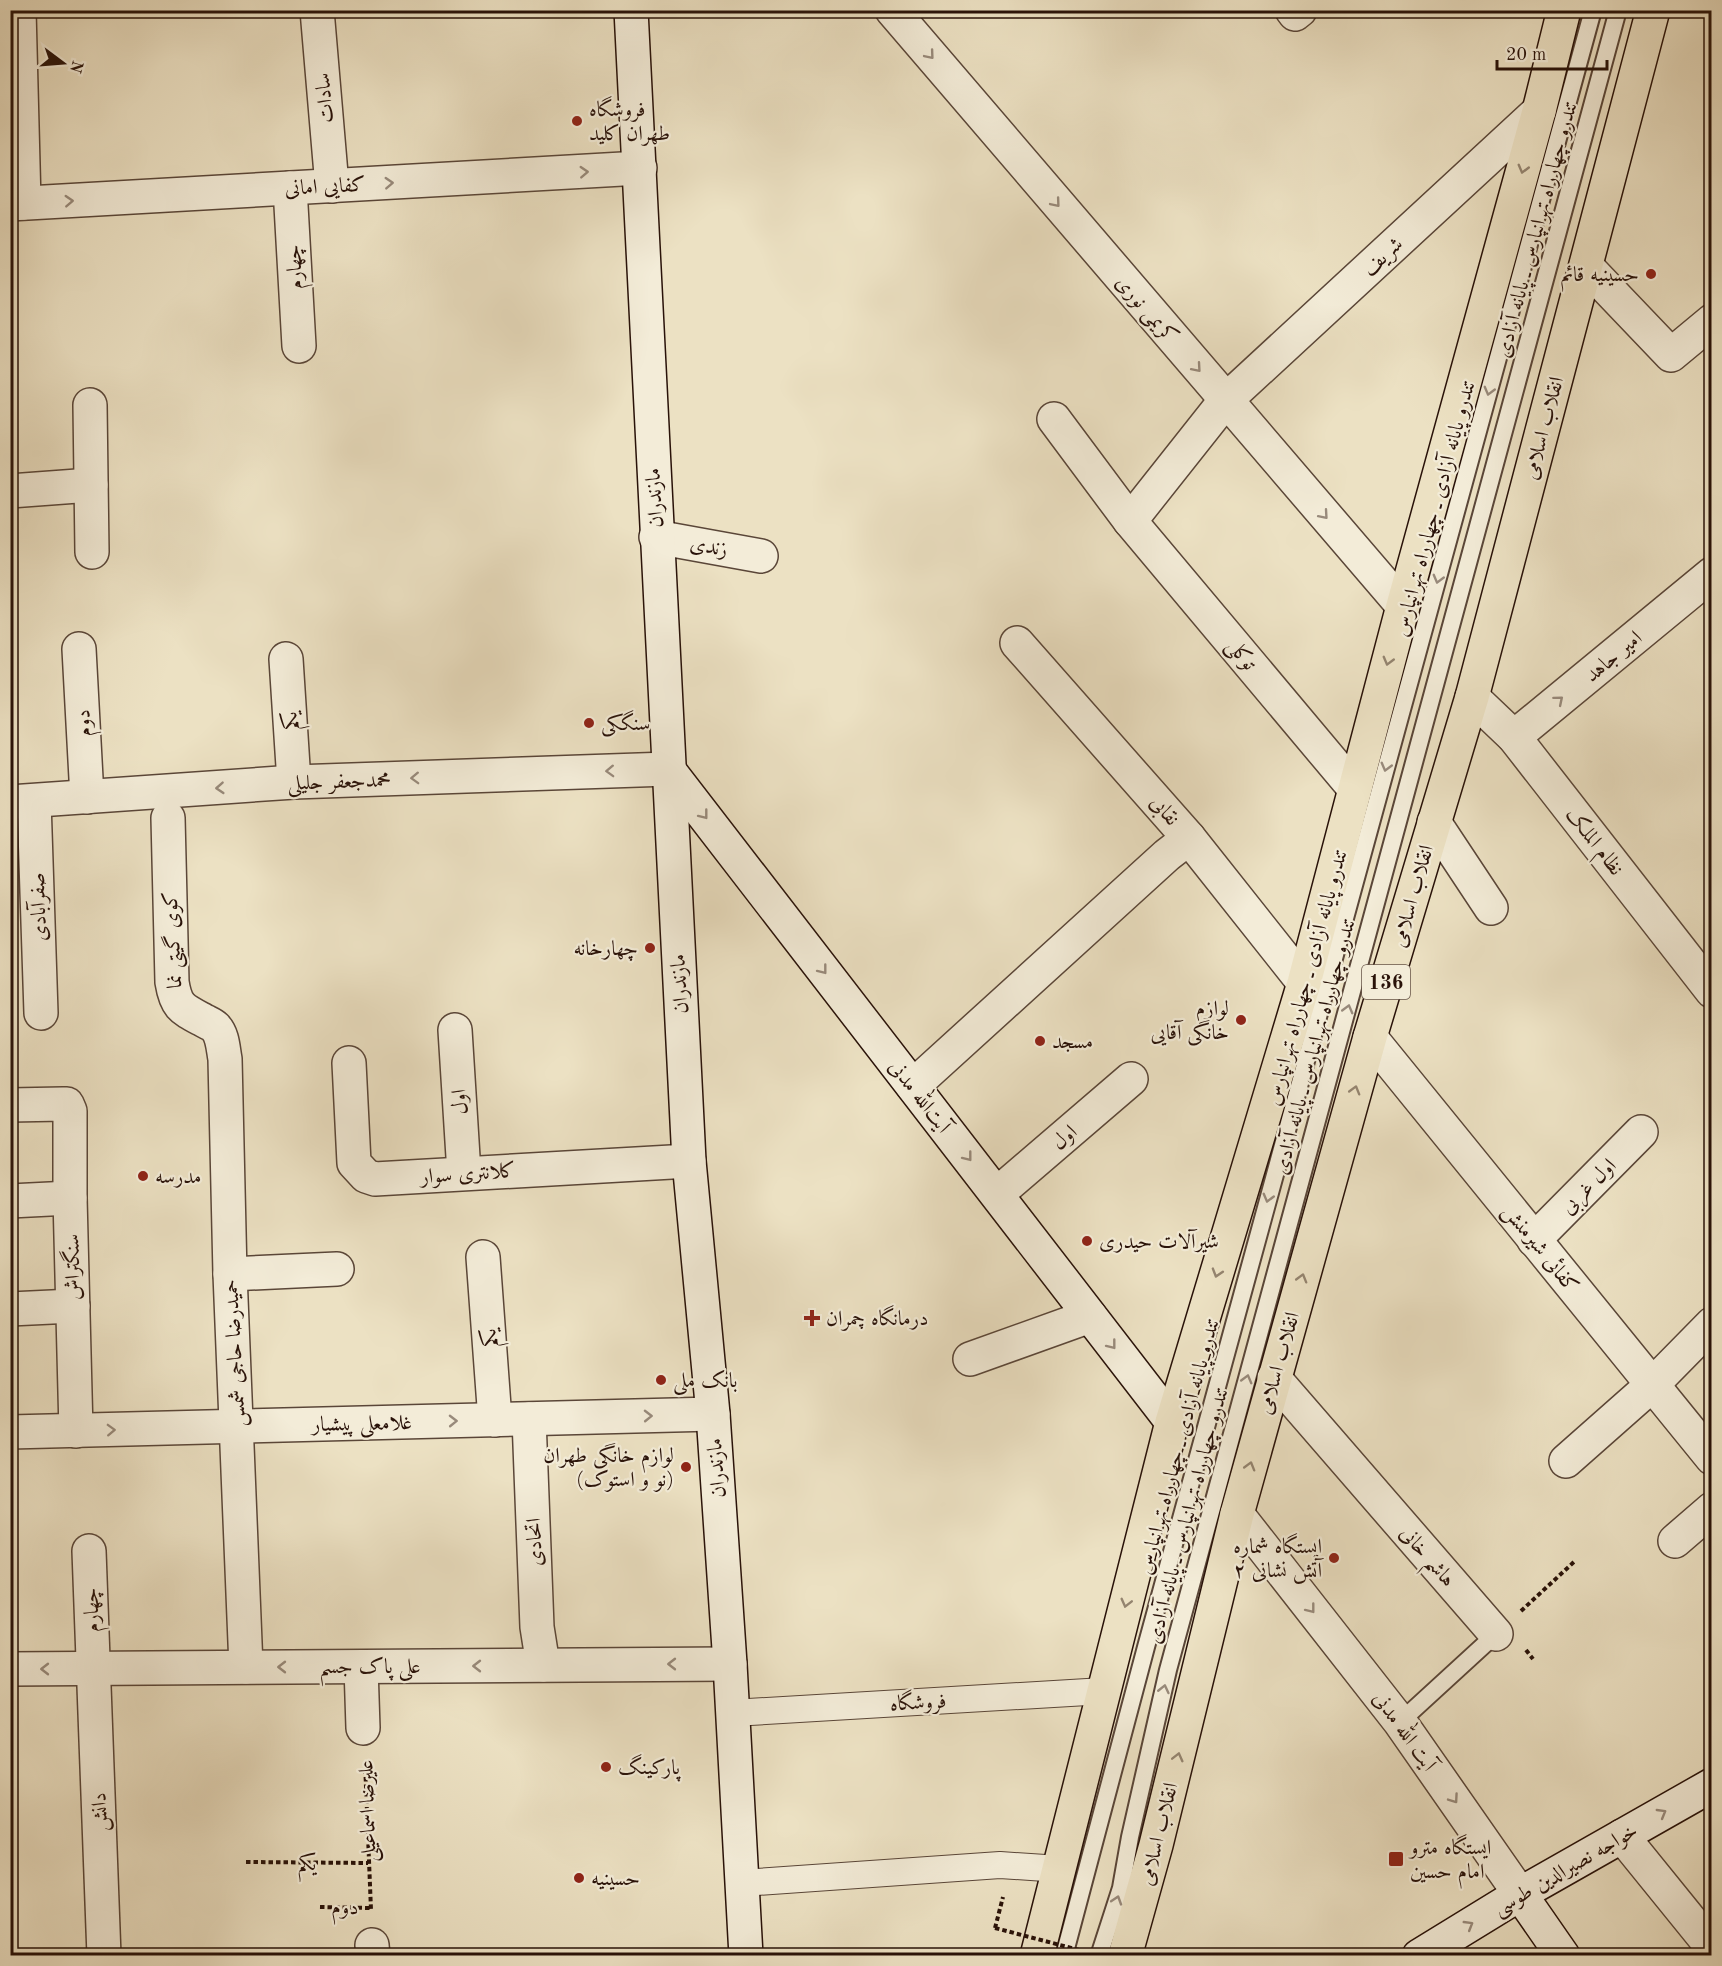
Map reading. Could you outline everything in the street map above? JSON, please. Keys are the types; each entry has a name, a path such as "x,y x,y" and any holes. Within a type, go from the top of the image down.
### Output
{"main road":[{"path":"1037,1956 1172,1422 1304,983 1354,788 1539,111 1564,10"},
{"name":"انقلاب اسلامی","path":"1125,1956 1156,1845 1237,1514 1370,1037 1472,697 1653,10"}],"street":[{"path":"17,204 19,10"},
{"name":"سادات","path":"317,10 332,186"},
{"name":"مازندران","path":"631,10 689,1161 713,1414 746,1956"},
{"name":"کریمی نوری","path":"892,10 1403,606"},
{"path":"1292,10 1295,14 1300,10"},
{"name":"شریف","path":"1225,401 1539,111"},
{"name":"کفایی امانی","path":"17,204 640,168"},
{"name":"چهارم","path":"290,188 299,346"},
{"path":"1586,266 1671,355 1712,321"},
{"path":"1130,521 1225,401"},
{"path":"90,405 92,552"},
{"name":"توکلی","path":"1054,419 1130,521 1354,788"},
{"path":"10,491 91,485"},
{"name":"زندی","path":"656,537 761,556"},
{"name":"امیر جاهد","path":"1514,737 1712,574"},
{"name":"نقابی","path":"1017,643 1189,838 1304,983"},
{"name":"دوم","path":"79,649 87,797"},
{"name":"یکم","path":"286,659 294,782"},
{"name":"نظام الملک","path":"1472,697 1514,737 1712,991"},
{"name":"محمدجعفر جلیلی","path":"22,801 294,782 668,769"},
{"name":"آیت‌الله مدنی","path":"668,769 1172,1422"},
{"name":"صفرآبادی","path":"22,801 41,1013"},
{"name":"کوی گیتی نما","path":"168,818 172,982 175,999 190,1014 215,1027 221,1038"},
{"path":"1434,822 1491,908"},
{"path":"913,1086 1167,855 1189,838"},
{"name":"اول","path":"455,1030 464,1173"},
{"name":"کفائی شیرمنش","path":"1370,1037 1712,1458"},
{"name":"حمیدرضا حاجی شمس","path":"221,1038 225,1059 230,1274 246,1667"},
{"name":"کلانتری سوار","path":"348,1063 354,1163 360,1171 375,1179 689,1161"},
{"name":"اول","path":"997,1194 1131,1079"},
{"name":"سنگتراش","path":"10,1104 67,1104 70,1111 76,1431"},
{"name":"اول غربی","path":"1534,1240 1641,1132"},
{"path":"10,1201 70,1198"},
{"name":"یکم","path":"483,1257 495,1420"},
{"path":"230,1274 337,1269"},
{"path":"10,1309 73,1306"},
{"path":"970,1359 1090,1316"},
{"path":"1566,1461 1652,1385 1712,1324"},
{"name":"هاشم خانی","path":"1274,1378 1496,1634"},
{"name":"غلامعلی پیشیار","path":"10,1432 713,1414"},
{"name":"اتحادی","path":"529,1419 537,1627 543,1665"},
{"path":"1675,1541 1712,1509"},
{"name":"آیت الله مدنی","path":"1237,1514 1400,1722 1563,1956"},
{"name":"چهارم","path":"89,1551 93,1668"},
{"name":"علی پاک جسم","path":"10,1669 730,1664"},
{"path":"361,1666 363,1728"},
{"name":"دانش","path":"93,1668 104,1956"},
{"name":"فروشگاه","path":"732,1713 1104,1691"},
{"name":"خواجه نصیرالدین طوسی","path":"1419,1956 1520,1894 1712,1785"},
{"path":"1622,1836 1712,1947"},
{"path":"742,1882 1000,1865 1060,1869"}],"lane":[{"name":"تندرو پایانه آزادی ـ چهارراه تهرانپارس","path":"1064,1956 1146,1647 1593,10"},
{"name":"تندرو چهارراه تهرانپارس ـ پایانه آزادی","path":"1100,1956 1121,1888 1168,1670 1618,10"},
{"path":"1400,1722 1496,1634"}],"path":[{"path":"1496,1634 1575,1562"},
{"name":"علیرضا اسماعیلی","path":"363,1728 373,1950"},
{"name":"یکم","path":"246,1862 368,1863"},
{"path":"1003,1896 995,1928 1100,1956"},
{"name":"دوم","path":"320,1907 371,1908"}],"place":[{"name":"فروشگاه طهران کلید","path":"577,121"},
{"name":"حسینیه قائم","path":"1651,274"},
{"name":"سنگکی","path":"589,723"},
{"name":"چهارخانه","path":"650,948"},
{"name":"لوازم خانگی آقایی","path":"1241,1020"},
{"name":"مسجد","path":"1040,1041"},
{"name":"مدرسه","path":"143,1176"},
{"name":"شیرآلات حیدری","path":"1087,1241"},
{"name":"درمانگاه چمران","path":"812,1318"},
{"name":"بانک ملی","path":"661,1380"},
{"name":"لوازم خانگی طهران (نو و استوک)","path":"686,1467"},
{"name":"ایستگاه شماره ۲ آتش نشانی","path":"1334,1558"},
{"name":"پارکینگ","path":"606,1767"},
{"name":"ایستگاه مترو امام حسین","path":"1396,1859"},
{"name":"حسینیه","path":"579,1878"}]}
